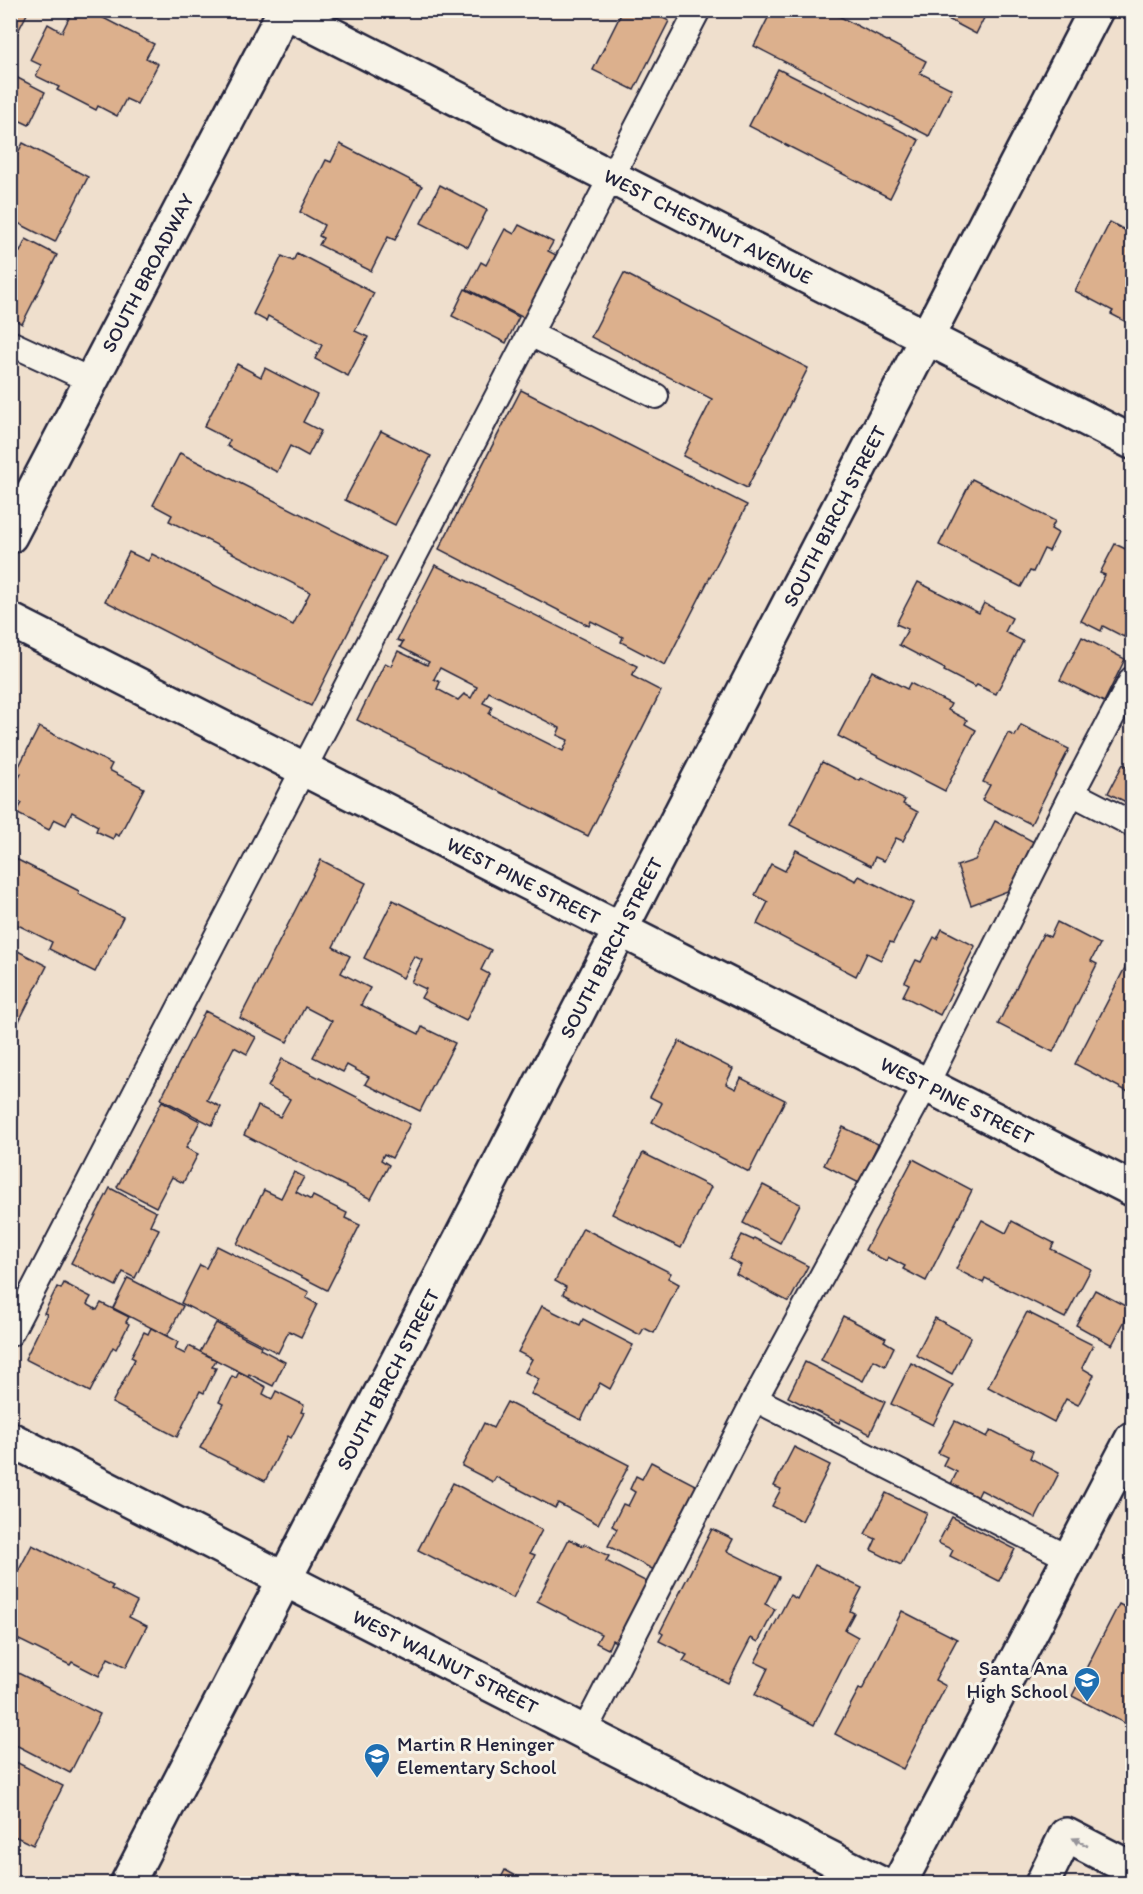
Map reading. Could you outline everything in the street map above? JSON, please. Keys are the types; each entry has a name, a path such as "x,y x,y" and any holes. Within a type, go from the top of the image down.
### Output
{"street":[{"name":"SOUTH BIRCH STREET","path":"127,1884 1096,10"},
{"name":"WEST CHESTNUT AVENUE","path":"284,11 1132,442"},
{"name":"SOUTH BROADWAY","path":"10,536 284,11"},
{"name":"WEST PINE STREET","path":"10,620 1132,1189"},
{"name":"WEST WALNUT STREET","path":"10,1439 881,1884"},
{"path":"899,1884 1132,1439"},
{"path":"1042,1884 1066,1835 1132,1869"}],"lane":[{"path":"10,1334 698,10"},
{"path":"530,334 657,396"},
{"path":"10,343 92,381"},
{"path":"584,1732 755,1399 926,1085 1072,793 1132,679"},
{"path":"1072,793 1132,824"},
{"path":"755,1399 1069,1558"}],"building":[{"path":"10,10 29,10 10,47"},
{"path":"73,10 88,10 154,44 146,58 158,64 137,104 126,99 117,116 98,106 96,110 57,90 59,87 36,76 41,65 30,60 48,24 62,32"},
{"path":"623,10 648,10 669,21 634,90 593,70"},
{"path":"772,10 827,10 926,61 920,73 952,89 929,136 754,46"},
{"path":"931,10 988,10 976,34"},
{"path":"778,69 919,140 890,198 749,126"},
{"path":"10,74 45,92 29,125 10,116"},
{"path":"23,143 88,177 55,242 10,219 10,168"},
{"path":"340,144 422,186 395,240 388,237 371,271 319,245 323,238 319,236 324,225 300,212 326,160 331,162"},
{"path":"440,185 487,210 468,247 421,223"},
{"path":"1110,222 1132,234 1132,325 1111,314 1113,311 1075,291"},
{"path":"519,225 553,242 548,251 556,255 524,318 467,289 481,262 486,265 505,229 514,234"},
{"path":"26,239 57,255 22,324 10,317 10,247 20,252"},
{"path":"297,253 374,293 355,331 368,337 348,376 315,359 322,345 268,316 266,321 253,314 282,256 293,261"},
{"path":"624,273 808,368 747,488 683,456 712,399 591,337"},
{"path":"465,289 519,317 506,343 452,316"},
{"path":"237,364 261,377 265,368 317,395 303,422 321,431 308,456 290,446 277,472 227,446 230,440 204,427"},
{"path":"521,390 747,505 665,665 621,642 623,637 591,621 589,626 439,549"},
{"path":"381,431 431,456 395,525 345,500"},
{"path":"180,453 386,557 311,706 105,601 129,552 148,561 152,554 293,625 310,592 169,521 172,515 153,505"},
{"path":"972,479 1055,521 1051,529 1058,533 1049,551 1044,549 1033,572 1030,571 1021,587 939,545"},
{"path":"1115,544 1132,552 1132,620 1124,637 1103,626 1101,631 1081,621 1105,575 1100,573"},
{"path":"435,565 637,666 632,676 661,691 588,836 357,720 385,663 391,666 398,651 427,665 429,662 400,647 403,642 397,640","holes":["440,668 477,687 471,698 464,694 458,700 437,689 440,682 434,679","489,692 560,728 557,735 568,740 563,751 489,714 492,707 483,703"]},
{"path":"918,582 979,613 984,603 1012,618 1005,632 1023,641 996,694 977,685 975,687 899,645 908,629 896,624"},
{"path":"1082,637 1125,659 1104,702 1060,680"},
{"path":"872,671 907,689 910,683 951,704 948,710 967,720 965,724 976,730 945,791 838,736"},
{"path":"1021,725 1069,749 1031,824 982,800 990,785 983,782 1008,733 1015,736"},
{"path":"39,727 112,764 109,770 144,788 119,836 115,834 113,839 96,831 98,826 72,812 66,825 54,819 49,830 16,813 22,803 10,797 10,794 21,774 16,772"},
{"path":"822,762 905,800 903,804 918,812 903,841 896,838 884,861 875,857 871,866 790,825"},
{"path":"1123,764 1132,769 1132,805 1108,793"},
{"path":"995,821 1034,842 1010,890 971,905 957,866 975,860"},
{"path":"796,850 856,881 859,876 913,903 893,943 890,942 881,960 867,953 856,976 757,924 768,902 755,895 771,864 785,871"},
{"path":"10,856 79,891 78,894 123,917 95,972 49,949 52,942 10,921"},
{"path":"321,860 366,883 333,947 350,956 341,973 370,988 361,1005 419,1034 422,1027 455,1043 420,1111 365,1084 369,1077 347,1065 343,1072 313,1057 332,1021 305,1007 287,1042 240,1018"},
{"path":"393,900 491,950 481,970 489,974 466,1021 421,998 426,989 411,982 422,960 414,956 403,978 364,958"},
{"path":"1057,922 1100,944 1091,961 1097,964 1053,1052 998,1024 1043,934 1050,937"},
{"path":"942,929 975,946 940,1015 903,996 909,984 905,982 916,960 921,962 934,937 937,939"},
{"path":"10,947 47,966 14,1031 10,1029"},
{"path":"1130,958 1132,960 1132,1094 1075,1064"},
{"path":"205,1011 256,1037 247,1054 234,1047 207,1100 221,1107 212,1125 161,1099"},
{"path":"679,1041 733,1069 726,1084 736,1089 741,1078 785,1100 749,1172 652,1122 662,1103 650,1097"},
{"path":"282,1059 410,1124 392,1158 384,1154 381,1160 389,1165 371,1199 244,1135 258,1106 280,1117 290,1099 268,1087"},
{"path":"162,1101 200,1121 186,1148 198,1154 183,1183 172,1177 156,1207 117,1187"},
{"path":"843,1127 878,1144 859,1183 824,1165"},
{"path":"643,1153 711,1187 681,1248 612,1214"},
{"path":"913,1159 972,1190 926,1281 903,1269 905,1266 888,1257 886,1261 865,1250"},
{"path":"294,1172 304,1177 296,1192 311,1200 313,1196 347,1213 345,1218 360,1225 327,1290 237,1244 264,1190 281,1198"},
{"path":"763,1185 800,1204 780,1243 743,1223"},
{"path":"110,1188 156,1212 150,1225 159,1229 135,1278 123,1272 116,1286 71,1263"},
{"path":"982,1220 1006,1233 1012,1221 1054,1243 1051,1249 1091,1269 1065,1318 985,1278 983,1283 956,1269"},
{"path":"583,1228 671,1273 668,1278 679,1284 654,1333 644,1328 640,1335 563,1294 566,1287 555,1281"},
{"path":"742,1235 753,1240 754,1238 808,1266 789,1302 736,1274 741,1265 729,1259"},
{"path":"217,1246 309,1292 306,1298 317,1304 301,1337 289,1331 278,1353 181,1303 200,1265 206,1268"},
{"path":"128,1278 183,1306 167,1336 113,1308"},
{"path":"64,1283 91,1297 87,1304 97,1310 101,1303 129,1317 126,1322 129,1324 116,1349 113,1347 90,1392 25,1359 47,1314 44,1313 57,1287 61,1289"},
{"path":"1095,1290 1131,1309 1112,1345 1076,1325"},
{"path":"542,1306 580,1325 583,1319 633,1345 610,1389 600,1383 581,1420 531,1394 539,1379 525,1372 532,1359 518,1352"},
{"path":"1027,1312 1093,1345 1082,1368 1094,1375 1078,1405 1066,1399 1054,1422 988,1387"},
{"path":"843,1316 886,1338 884,1341 894,1347 885,1366 874,1360 863,1381 821,1360"},
{"path":"935,1318 971,1337 952,1374 916,1355"},
{"path":"216,1323 261,1346 260,1349 285,1362 273,1386 200,1352"},
{"path":"151,1328 178,1342 175,1349 185,1354 189,1346 216,1360 212,1367 216,1368 204,1393 200,1391 177,1437 112,1403 135,1359 131,1357 144,1332 148,1334"},
{"path":"805,1362 885,1402 870,1434 841,1419 839,1423 788,1397"},
{"path":"911,1363 953,1385 933,1425 891,1404"},
{"path":"239,1372 266,1387 263,1394 272,1399 276,1391 304,1405 301,1412 304,1413 291,1438 288,1436 265,1481 200,1448 223,1404 219,1402 232,1376 236,1378"},
{"path":"507,1402 629,1465 598,1524 558,1503 555,1508 496,1477 493,1482 462,1466 484,1423 493,1428"},
{"path":"955,1421 987,1437 991,1430 1033,1451 1030,1458 1059,1473 1036,1518 981,1490 977,1498 951,1484 957,1472 943,1465 947,1457 938,1453"},
{"path":"794,1447 830,1465 802,1521 772,1506 781,1489 774,1486"},
{"path":"651,1462 699,1487 656,1571 608,1546 617,1529 612,1526 623,1504 628,1506 635,1492 630,1489 636,1476 642,1479"},
{"path":"453,1483 542,1530 530,1553 535,1555 513,1598 418,1550"},
{"path":"886,1493 927,1513 901,1565 871,1550 876,1539 865,1534"},
{"path":"952,1517 1015,1549 999,1581 950,1556 953,1550 938,1543"},
{"path":"712,1529 733,1539 727,1551 779,1577 765,1604 775,1609 758,1642 751,1638 728,1683 683,1661 687,1655 659,1641 663,1634 660,1632"},
{"path":"569,1539 609,1556 606,1561 647,1582 616,1642 612,1640 608,1649 596,1643 601,1634 537,1601"},
{"path":"32,1545 113,1586 111,1589 137,1602 129,1617 147,1626 126,1667 108,1658 99,1676 72,1662 70,1665 15,1638 17,1634 10,1630 10,1587"},
{"path":"815,1565 862,1588 850,1611 854,1613 845,1630 858,1637 814,1725 755,1695 768,1668 755,1662 790,1595 797,1599"},
{"path":"1119,1604 1132,1611 1132,1727 1072,1696"},
{"path":"902,1611 957,1639 935,1680 946,1686 903,1769 835,1734 859,1689 862,1690"},
{"path":"10,1669 100,1714 70,1773 10,1742"},
{"path":"10,1759 63,1786 33,1845 10,1834"},
{"path":"505,1870 531,1884 498,1884"}],"place":[{"name":"Santa Ana High School","path":"1087,1703"},
{"name":"Martin R Heninger Elementary School","path":"377,1779"}]}
